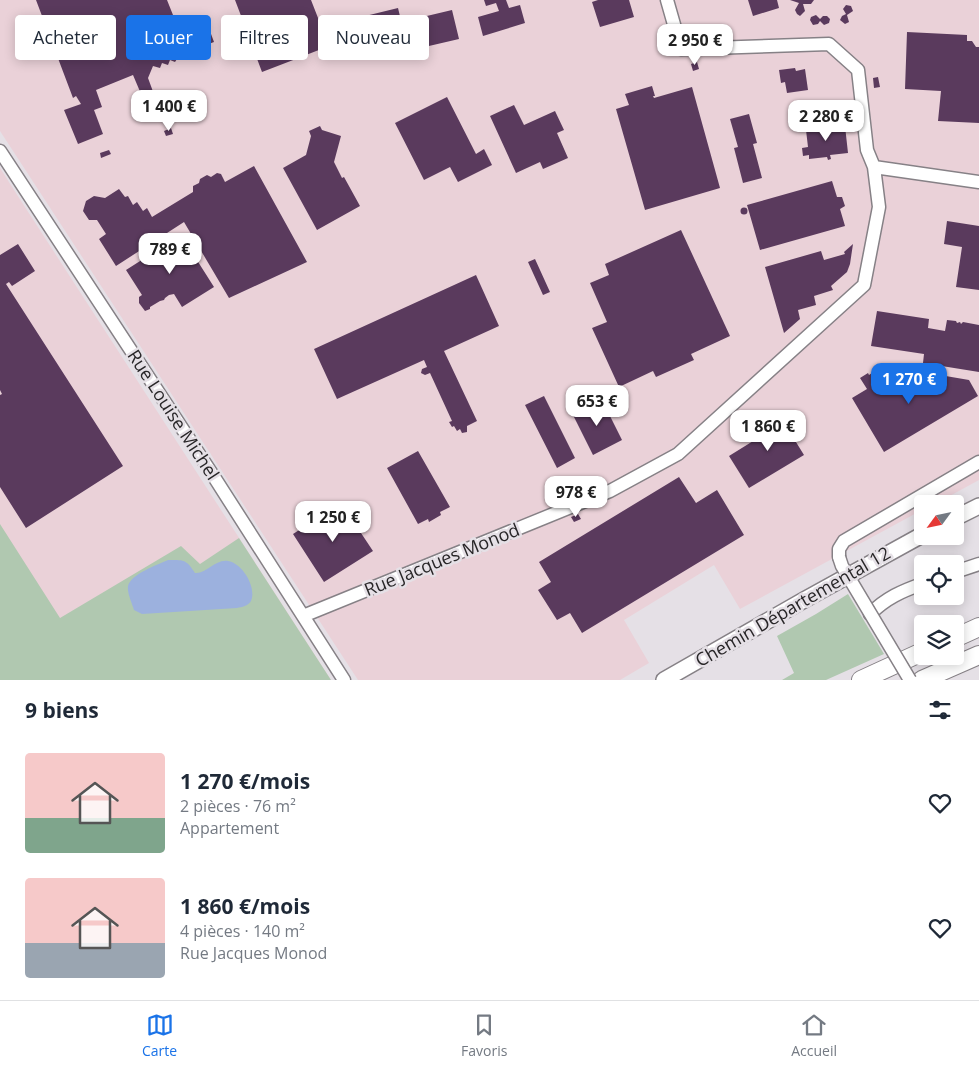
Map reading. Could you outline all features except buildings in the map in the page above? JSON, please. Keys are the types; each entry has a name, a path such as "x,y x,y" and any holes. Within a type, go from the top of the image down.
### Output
{"highway":[{"path":"964,634 979,627"},
{"path":"922,680 979,655"},
{"path":"861,680 914,656"}],"main road":[{"path":"964,514 979,506"},
{"name":"Chemin Départemental 12","path":"664,680 914,539"}],"street":[{"name":"Rue Jacques Monod","path":"303,616 610,492 678,454 864,285 879,207 874,168 867,150 858,70 829,44 681,49 667,0"},
{"name":"Rue Louise Michel","path":"0,151 216,480 344,680"},
{"path":"874,168 979,182"},
{"path":"910,680 842,566 839,549 844,541 979,462"},
{"path":"964,569 979,564"},
{"path":"870,614 886,599 914,587"}],"shaded area":[{"path":"0,0 979,0 979,480 952,495 914,495 914,514 740,609 714,565 624,620 649,663 620,680 358,680 0,131"},
{"path":"0,168 23,204 331,680 0,680"}],"green space":[{"path":"0,524 60,618 181,546 200,564 239,538 331,680 0,680"},
{"path":"848,594 884,654 826,680 782,680 794,673 777,636"}],"water":[{"path":"168,560 184,561 195,573 199,573 219,562 228,561 233,563 243,571 250,583 252,595 250,603 237,608 142,614 134,610 128,592 130,582 145,570"}]}
